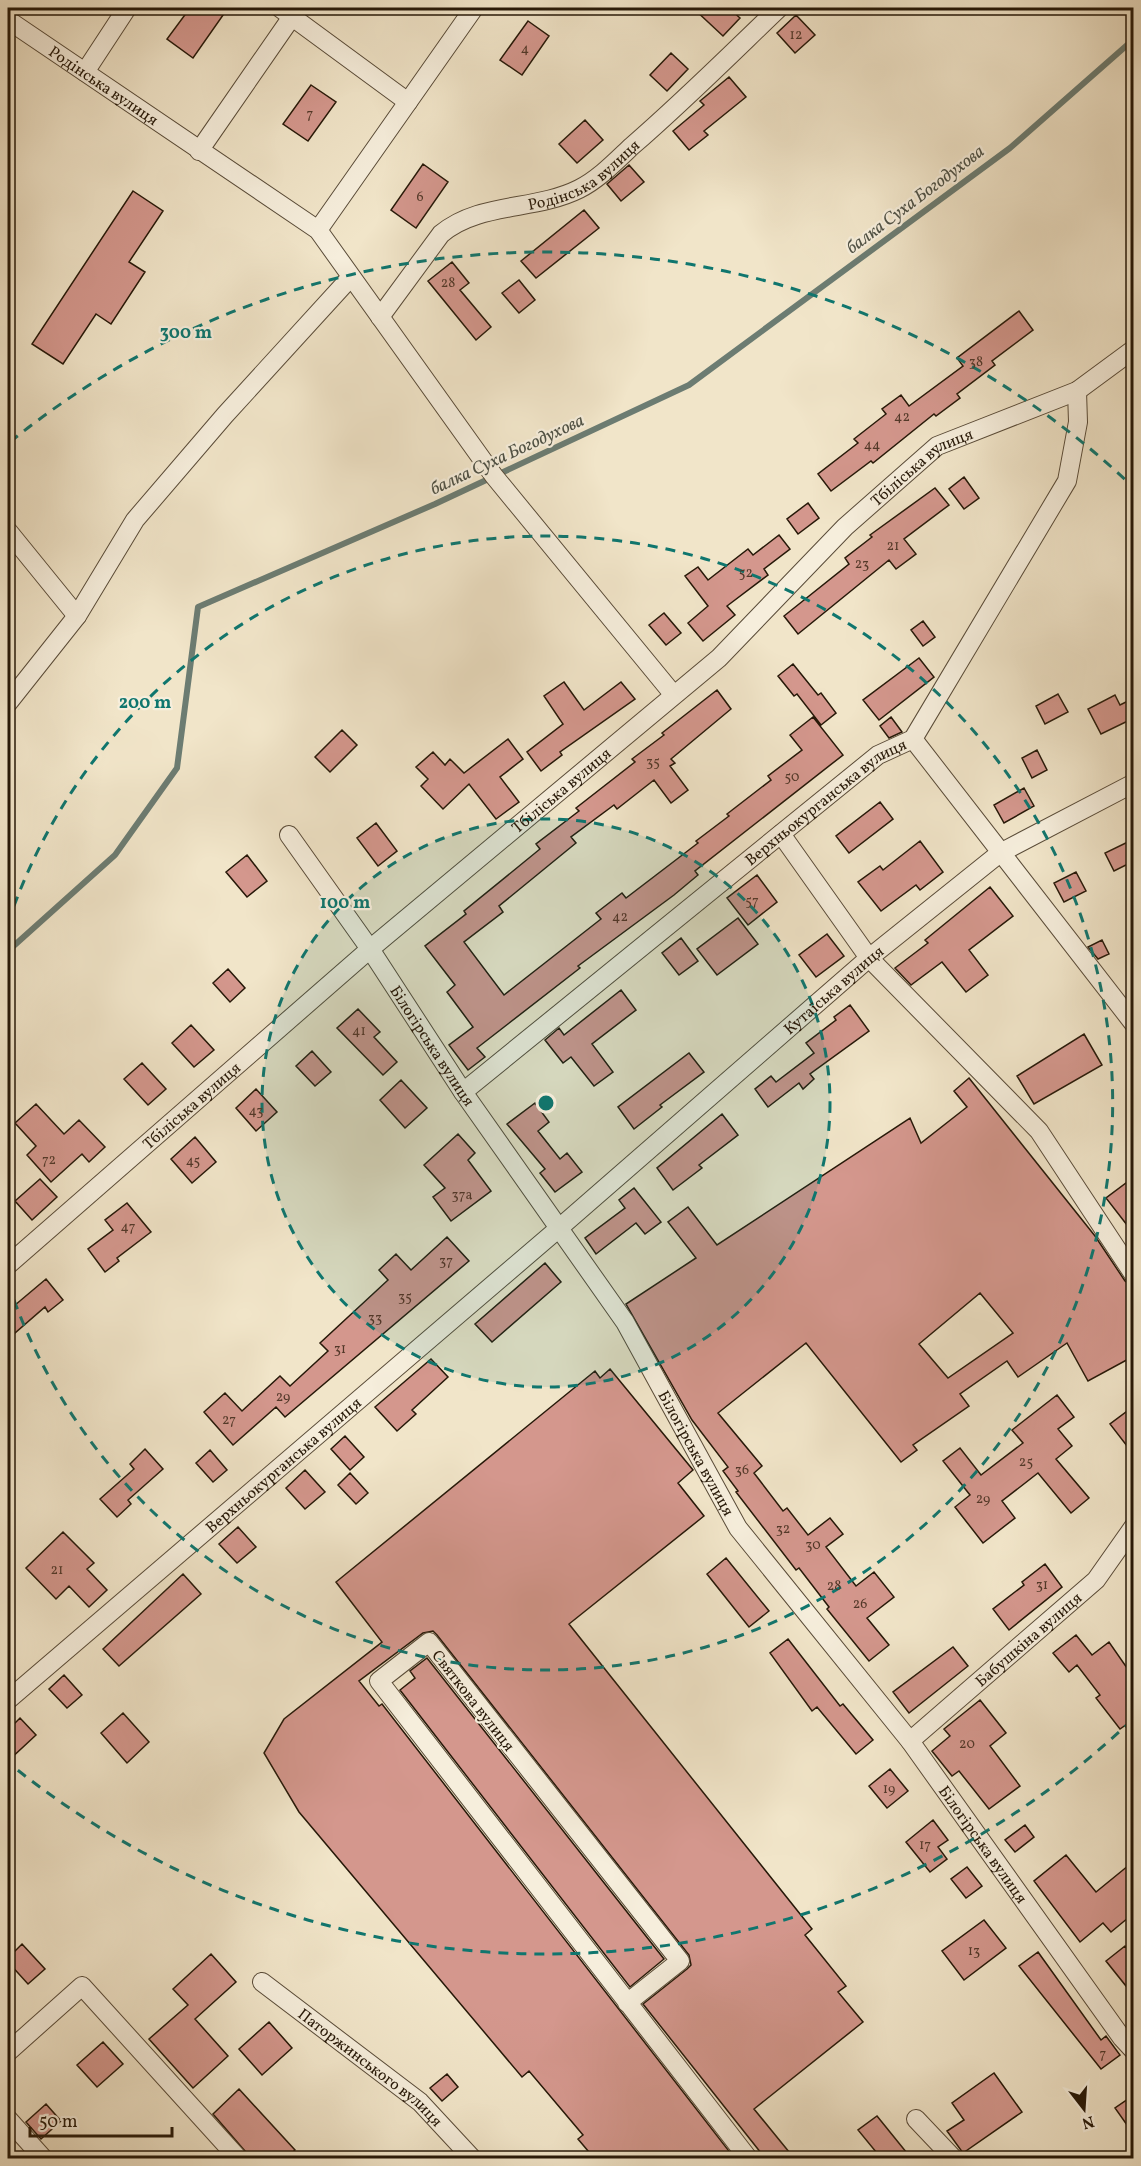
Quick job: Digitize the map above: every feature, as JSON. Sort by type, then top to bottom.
[{"type":"street","points":[[85,72],[127,8]]},
{"type":"street","points":[[318,230],[474,8]]},
{"type":"street","name":"Родінська вулиця","points":[[380,317],[441,234],[454,223],[483,213],[547,201],[580,188],[648,133],[779,8]]},
{"type":"street","points":[[199,151],[290,10],[408,102]]},
{"type":"street","name":"Родінська вулиця","points":[[8,20],[318,230],[350,278],[494,476],[673,694]]},
{"type":"street","points":[[8,703],[77,616],[135,520],[225,415],[350,278]]},
{"type":"street","name":"Тбіліська вулиця","points":[[8,1265],[370,949],[673,694],[720,658],[845,527],[937,446],[1077,391],[1134,350]]},
{"type":"street","name":"Верхньокурганська вулиця","points":[[463,1092],[878,755],[913,739],[1067,481],[1078,422],[1077,391]]},
{"type":"street","points":[[8,531],[77,616]]},
{"type":"street","points":[[913,739],[1134,1024]]},
{"type":"street","name":"Кутаїська вулиця","points":[[558,1229],[869,958],[1000,853],[1134,783]]},
{"type":"street","points":[[782,834],[869,958],[1039,1131],[1134,1275]]},
{"type":"street","name":"Білогірська вулиця","points":[[289,835],[370,949],[463,1092],[625,1322],[738,1528],[910,1741],[1122,2038],[1134,2051]]},
{"type":"street","name":"Верхньокурганська вулиця","points":[[8,1701],[558,1229]]},
{"type":"street","name":"Бабушкіна вулиця","points":[[910,1741],[1096,1580],[1134,1526]]},
{"type":"street","name":"Святкова вулиця","points":[[627,2003],[680,1961],[429,1642],[379,1681],[627,2003],[748,2158]]},
{"type":"street","name":"Паторжинського вулиця","points":[[262,1982],[420,2102],[472,2158]]},
{"type":"street","points":[[8,2052],[82,1986],[238,2158]]},
{"type":"street","points":[[8,2119],[43,2158]]},
{"type":"street","points":[[916,2119],[953,2158]]},
{"type":"building","points":[[190,8],[228,8],[193,58],[167,39]]},
{"type":"building","points":[[693,8],[729,8],[740,18],[723,36]]},
{"type":"building","points":[[796,15],[815,35],[795,53],[777,33]]},
{"type":"building","points":[[528,21],[549,36],[522,75],[500,60]]},
{"type":"building","points":[[671,53],[688,69],[667,91],[650,75]]},
{"type":"building","points":[[729,77],[746,97],[704,131],[708,135],[689,150],[673,131],[704,105],[700,101]]},
{"type":"building","points":[[311,85],[336,102],[308,141],[283,124]]},
{"type":"building","points":[[585,120],[603,140],[577,163],[559,144]]},
{"type":"building","points":[[423,164],[448,182],[416,228],[391,210]]},
{"type":"building","points":[[629,165],[644,182],[621,201],[607,184]]},
{"type":"building","points":[[133,191],[163,211],[129,262],[145,272],[111,324],[96,314],[63,364],[32,344]]},
{"type":"building","points":[[584,210],[599,228],[536,278],[521,261]]},
{"type":"building","points":[[452,262],[469,283],[460,290],[491,327],[476,340],[428,281]]},
{"type":"building","points":[[519,280],[535,300],[519,313],[502,293]]},
{"type":"building","points":[[1019,311],[1033,330],[992,361],[995,365],[957,394],[960,398],[936,416],[934,414],[873,463],[871,461],[831,491],[818,474],[858,443],[854,439],[886,414],[882,409],[901,395],[909,406],[963,366],[957,358]]},
{"type":"building","points":[[964,477],[979,498],[964,509],[949,489]]},
{"type":"building","points":[[935,488],[949,505],[904,539],[916,554],[896,569],[889,560],[798,634],[784,616],[849,564],[845,558],[872,537],[870,535]]},
{"type":"building","points":[[808,503],[819,518],[798,534],[787,519]]},
{"type":"building","points":[[779,535],[790,549],[764,569],[768,575],[727,606],[735,615],[703,641],[688,623],[708,606],[685,576],[698,567],[708,580],[748,549],[753,555]]},
{"type":"building","points":[[664,613],[681,633],[666,645],[649,625]]},
{"type":"building","points":[[923,621],[935,637],[923,646],[911,630]]},
{"type":"building","points":[[919,658],[934,677],[879,720],[863,700]]},
{"type":"building","points":[[793,664],[818,695],[821,693],[836,713],[821,725],[797,694],[794,696],[778,676]]},
{"type":"building","points":[[564,682],[584,710],[621,682],[635,699],[560,752],[562,755],[541,771],[527,752],[563,724],[544,696]]},
{"type":"building","points":[[717,690],[731,709],[671,759],[675,763],[670,766],[688,790],[671,803],[654,780],[617,809],[614,805],[571,837],[576,843],[499,906],[503,912],[464,942],[504,995],[601,919],[596,913],[622,893],[626,898],[698,843],[696,841],[729,816],[727,814],[771,780],[768,776],[802,750],[790,735],[813,717],[843,755],[695,871],[698,875],[674,895],[578,966],[580,968],[477,1048],[485,1057],[468,1070],[449,1045],[473,1027],[447,992],[455,985],[425,946],[466,914],[464,911],[540,849],[536,844],[579,811],[576,808],[635,762],[632,759]]},
{"type":"building","points":[[1058,694],[1068,712],[1045,724],[1036,706]]},
{"type":"building","points":[[1115,695],[1120,705],[1134,698],[1134,718],[1101,734],[1088,709]]},
{"type":"building","points":[[891,717],[902,732],[889,738],[880,726]]},
{"type":"building","points":[[342,730],[357,745],[330,772],[315,757]]},
{"type":"building","points":[[508,739],[523,759],[500,777],[519,802],[496,819],[469,784],[443,809],[421,786],[428,779],[416,767],[433,752],[445,765],[450,759],[464,773]]},
{"type":"building","points":[[1037,750],[1047,770],[1032,778],[1022,758]]},
{"type":"building","points":[[1024,788],[1034,806],[1004,823],[994,805]]},
{"type":"building","points":[[880,802],[893,819],[849,853],[836,836]]},
{"type":"building","points":[[376,823],[397,851],[378,866],[357,838]]},
{"type":"building","points":[[1134,839],[1134,861],[1114,871],[1105,853]]},
{"type":"building","points":[[920,841],[943,872],[920,890],[916,885],[881,911],[858,882],[880,866],[883,870]]},
{"type":"building","points":[[247,855],[267,881],[247,897],[226,872]]},
{"type":"building","points":[[1076,872],[1086,891],[1064,902],[1054,883]]},
{"type":"building","points":[[757,875],[777,902],[748,925],[727,898]]},
{"type":"building","points":[[990,887],[1013,916],[969,950],[988,975],[966,992],[942,962],[911,985],[895,968],[928,943],[925,940]]},
{"type":"building","points":[[738,918],[758,944],[717,975],[697,949]]},
{"type":"building","points":[[827,934],[844,956],[816,977],[799,955]]},
{"type":"building","points":[[681,938],[698,961],[679,975],[662,953]]},
{"type":"building","points":[[1102,940],[1109,954],[1098,959],[1088,947]]},
{"type":"building","points":[[228,969],[245,988],[230,1002],[213,983]]},
{"type":"building","points":[[621,990],[636,1010],[592,1044],[613,1072],[594,1086],[571,1057],[563,1063],[545,1040],[559,1028],[564,1035]]},
{"type":"building","points":[[850,1005],[869,1031],[810,1074],[814,1079],[803,1089],[799,1083],[768,1107],[755,1089],[771,1076],[776,1082],[814,1053],[806,1043],[836,1020],[834,1017]]},
{"type":"building","points":[[358,1009],[380,1032],[374,1037],[397,1062],[383,1075],[337,1028]]},
{"type":"building","points":[[191,1025],[214,1050],[194,1067],[172,1043]]},
{"type":"building","points":[[1084,1034],[1102,1065],[1034,1104],[1017,1076]]},
{"type":"building","points":[[312,1051],[331,1072],[315,1086],[296,1066]]},
{"type":"building","points":[[689,1053],[704,1072],[660,1105],[662,1107],[634,1129],[618,1107]]},
{"type":"building","points":[[142,1063],[166,1089],[148,1105],[124,1079]]},
{"type":"building","points":[[969,1078],[1095,1236],[1125,1281],[1134,1288],[1134,1356],[1088,1381],[1067,1343],[1018,1377],[1007,1361],[960,1394],[969,1406],[913,1445],[917,1450],[901,1462],[806,1343],[718,1413],[762,1466],[754,1473],[783,1511],[787,1508],[808,1535],[830,1518],[843,1534],[826,1547],[856,1586],[874,1572],[894,1597],[867,1618],[889,1645],[869,1661],[827,1609],[829,1607],[799,1568],[796,1570],[736,1492],[738,1491],[723,1471],[728,1467],[692,1420],[626,1304],[696,1258],[668,1222],[688,1207],[717,1245],[910,1118],[921,1143],[967,1107],[954,1091]],"holes":[[[980,1293],[1013,1333],[948,1378],[919,1344]]]},
{"type":"building","points":[[401,1080],[427,1108],[405,1128],[380,1100]]},
{"type":"building","points":[[256,1089],[277,1112],[256,1131],[236,1108]]},
{"type":"building","points":[[535,1103],[549,1122],[538,1131],[560,1159],[567,1153],[582,1172],[555,1192],[540,1173],[545,1169],[507,1124]]},
{"type":"building","points":[[36,1104],[64,1134],[79,1120],[105,1147],[89,1162],[82,1154],[51,1182],[27,1155],[36,1146],[15,1123]]},
{"type":"building","points":[[722,1114],[738,1135],[699,1165],[702,1168],[673,1190],[657,1168]]},
{"type":"building","points":[[458,1134],[475,1153],[468,1160],[491,1191],[451,1221],[433,1197],[445,1188],[424,1165]]},
{"type":"building","points":[[195,1137],[216,1162],[192,1183],[171,1159]]},
{"type":"building","points":[[1134,1177],[1134,1234],[1106,1198]]},
{"type":"building","points":[[40,1179],[57,1197],[32,1220],[15,1201]]},
{"type":"building","points":[[634,1188],[661,1222],[645,1234],[636,1223],[596,1254],[585,1238],[625,1208],[619,1200]]},
{"type":"building","points":[[127,1203],[151,1232],[117,1258],[119,1261],[105,1272],[88,1249],[113,1230],[105,1220]]},
{"type":"building","points":[[447,1237],[469,1261],[285,1417],[276,1407],[233,1445],[204,1412],[225,1393],[242,1411],[280,1376],[290,1386],[328,1351],[320,1343],[388,1280],[379,1270],[396,1254],[411,1270]]},
{"type":"building","points":[[545,1263],[561,1282],[492,1342],[475,1324]]},
{"type":"building","points":[[46,1279],[63,1300],[48,1312],[45,1307],[8,1339],[8,1311]]},
{"type":"building","points":[[431,1359],[448,1377],[412,1410],[416,1414],[397,1431],[375,1407]]},
{"type":"building","points":[[610,1369],[693,1470],[678,1483],[704,1516],[569,1624],[812,1929],[805,1935],[846,1986],[838,1992],[863,2022],[754,2109],[794,2158],[765,2158],[643,2004],[691,1965],[689,1955],[433,1631],[423,1633],[359,1681],[379,1706],[382,1704],[732,2155],[728,2158],[594,2158],[578,2139],[583,2135],[529,2071],[522,2077],[299,1812],[264,1753],[284,1719],[382,1642],[336,1582],[595,1371],[600,1378]]},
{"type":"building","points":[[1057,1395],[1074,1417],[1058,1429],[1072,1446],[1056,1459],[1089,1498],[1071,1513],[1038,1473],[1002,1501],[1015,1518],[983,1543],[955,1507],[970,1495],[943,1461],[960,1448],[981,1475],[1023,1443],[1012,1430]]},
{"type":"building","points":[[1134,1406],[1134,1455],[1110,1424]]},
{"type":"building","points":[[345,1436],[364,1457],[350,1470],[331,1449]]},
{"type":"building","points":[[145,1449],[163,1469],[128,1500],[131,1504],[117,1517],[100,1499],[134,1469],[130,1464]]},
{"type":"building","points":[[210,1450],[227,1470],[213,1482],[196,1463]]},
{"type":"building","points":[[305,1470],[325,1492],[305,1509],[286,1488]]},
{"type":"building","points":[[350,1473],[368,1493],[356,1504],[338,1485]]},
{"type":"building","points":[[238,1527],[256,1547],[237,1563],[219,1544]]},
{"type":"building","points":[[63,1532],[94,1563],[87,1569],[107,1590],[89,1607],[69,1586],[56,1599],[26,1568]]},
{"type":"building","points":[[726,1558],[769,1611],[749,1627],[707,1574]]},
{"type":"building","points":[[1045,1564],[1062,1587],[1009,1630],[993,1609],[1024,1585],[1022,1582]]},
{"type":"building","points":[[183,1574],[201,1594],[119,1666],[103,1649]]},
{"type":"building","points":[[1076,1635],[1092,1655],[1109,1642],[1134,1678],[1134,1719],[1120,1729],[1096,1698],[1100,1695],[1077,1665],[1069,1672],[1053,1653]]},
{"type":"building","points":[[788,1639],[840,1706],[843,1704],[873,1740],[856,1754],[817,1707],[812,1711],[770,1653]]},
{"type":"building","points":[[953,1647],[968,1666],[909,1713],[893,1692]]},
{"type":"building","points":[[427,1658],[664,1959],[630,1987],[400,1690],[415,1678],[410,1671]]},
{"type":"building","points":[[64,1675],[82,1695],[67,1708],[49,1689]]},
{"type":"building","points":[[980,1700],[1006,1733],[990,1746],[1020,1786],[989,1809],[959,1771],[952,1776],[932,1751],[950,1736],[944,1729]]},
{"type":"building","points":[[123,1713],[149,1742],[127,1763],[101,1733]]},
{"type":"building","points":[[20,1718],[36,1735],[8,1761],[8,1730]]},
{"type":"building","points":[[890,1769],[908,1791],[887,1808],[869,1786]]},
{"type":"building","points":[[933,1820],[948,1840],[938,1847],[947,1859],[930,1872],[906,1842]]},
{"type":"building","points":[[1025,1825],[1034,1837],[1015,1852],[1005,1840]]},
{"type":"building","points":[[1066,1855],[1096,1892],[1134,1861],[1134,1913],[1111,1932],[1103,1923],[1080,1942],[1034,1881]]},
{"type":"building","points":[[967,1867],[982,1886],[966,1898],[951,1879]]},
{"type":"building","points":[[984,1920],[1006,1948],[964,1980],[942,1951]]},
{"type":"building","points":[[22,1944],[45,1969],[28,1984],[8,1962],[8,1958]]},
{"type":"building","points":[[1125,1946],[1134,1958],[1134,1996],[1106,1961]]},
{"type":"building","points":[[1038,1952],[1101,2040],[1106,2036],[1120,2055],[1101,2069],[1019,1966]]},
{"type":"building","points":[[211,1954],[236,1982],[195,2019],[228,2056],[193,2088],[149,2039],[188,2005],[173,1989]]},
{"type":"building","points":[[269,2022],[292,2048],[262,2075],[239,2049]]},
{"type":"building","points":[[103,2042],[123,2064],[97,2087],[77,2065]]},
{"type":"building","points":[[994,2073],[1022,2112],[963,2153],[947,2131],[964,2120],[952,2103]]},
{"type":"building","points":[[447,2074],[458,2087],[442,2101],[430,2088]]},
{"type":"building","points":[[239,2089],[295,2150],[286,2158],[251,2158],[213,2114]]},
{"type":"building","points":[[1134,2095],[1134,2135],[1115,2108]]},
{"type":"building","points":[[46,2104],[61,2121],[41,2139],[26,2122]]},
{"type":"building","points":[[877,2116],[911,2158],[881,2158],[858,2130]]},
{"type":"waterway","name":"балка Суха Богодухова","points":[[8,951],[115,855],[177,768],[198,607],[435,504],[689,385],[1010,148],[1134,39]]}]
